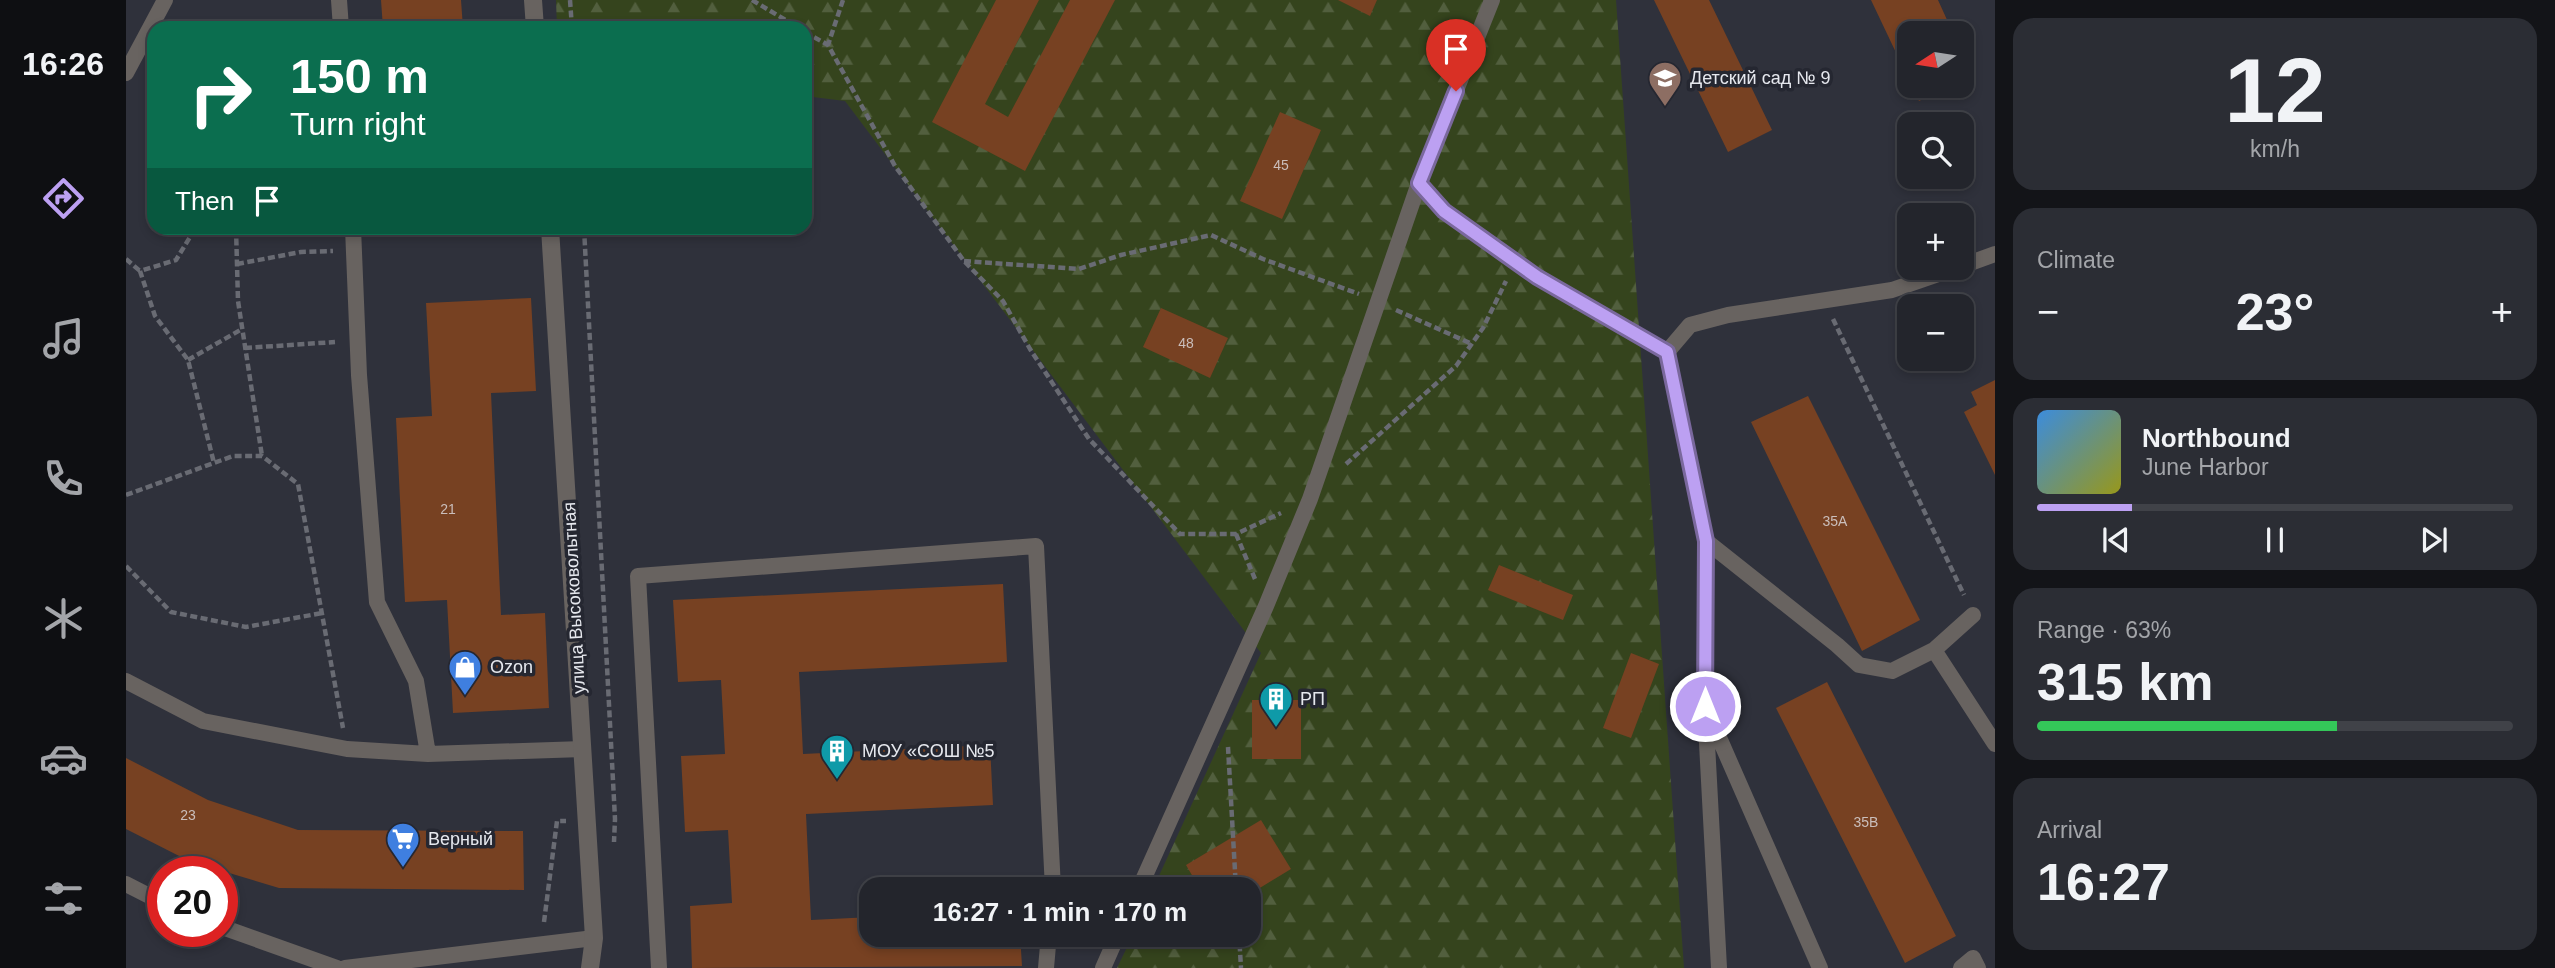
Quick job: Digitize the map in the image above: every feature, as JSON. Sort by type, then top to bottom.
[{"type":"street","points":[[533,0],[534,21]]},
{"type":"street","name":"улица Высоковольтная","points":[[550,235],[594,938],[590,968]]},
{"type":"lane","points":[[154,21],[165,0]]},
{"type":"lane","points":[[339,0],[340,21]]},
{"type":"lane","points":[[1144,877],[1266,606],[1310,499],[1419,183],[1492,0]]},
{"type":"lane","points":[[126,73],[147,34]]},
{"type":"lane","points":[[1419,183],[1444,211],[1537,277],[1667,352],[1706,541],[1705,706],[1719,968]]},
{"type":"lane","points":[[353,235],[377,602],[416,681],[428,754]]},
{"type":"lane","points":[[1974,262],[1995,254]]},
{"type":"lane","points":[[1667,352],[1690,325],[1728,315],[1892,290],[1921,280]]},
{"type":"lane","points":[[1706,541],[1859,665],[1892,671],[1934,650],[1973,615]]},
{"type":"lane","points":[[659,968],[638,576],[1036,546],[1052,877]]},
{"type":"lane","points":[[1934,650],[1995,744]]},
{"type":"lane","points":[[126,681],[203,721],[347,749],[428,754],[583,749]]},
{"type":"lane","points":[[1705,706],[1820,968]]},
{"type":"lane","points":[[126,884],[147,895]]},
{"type":"lane","points":[[238,933],[337,968]]},
{"type":"lane","points":[[345,968],[594,938]]},
{"type":"lane","points":[[1046,968],[1048,947]]},
{"type":"lane","points":[[1103,968],[1112,947]]},
{"type":"lane","points":[[1961,968],[1973,957],[1978,968]]},
{"type":"path","points":[[570,0],[572,21]]},
{"type":"path","points":[[752,0],[787,21]]},
{"type":"path","points":[[828,45],[843,0]]},
{"type":"path","points":[[812,36],[828,45],[895,166],[964,261],[1003,301],[1030,349],[1089,439],[1180,534],[1236,534],[1310,499]]},
{"type":"path","points":[[140,271],[176,260],[190,235]]},
{"type":"path","points":[[236,235],[238,301],[262,456]]},
{"type":"path","points":[[584,235],[615,819],[614,845]]},
{"type":"path","points":[[964,261],[1079,269],[1121,255],[1211,235],[1263,259],[1333,283],[1472,344]]},
{"type":"path","points":[[237,264],[301,252],[354,250]]},
{"type":"path","points":[[126,260],[140,271],[155,316],[188,360],[214,463]]},
{"type":"path","points":[[1338,472],[1456,366],[1483,328],[1517,261]]},
{"type":"path","points":[[1844,313],[1832,319],[1973,615]]},
{"type":"path","points":[[188,360],[243,329]]},
{"type":"path","points":[[246,348],[358,340]]},
{"type":"path","points":[[126,495],[233,456],[262,456],[298,484],[347,749]]},
{"type":"path","points":[[1236,534],[1266,606]]},
{"type":"path","points":[[126,566],[171,612],[246,627],[322,613]]},
{"type":"path","points":[[1228,738],[1235,877]]},
{"type":"path","points":[[541,944],[557,821]]},
{"type":"path","points":[[1240,947],[1241,968]]},
{"type":"green space","points":[[556,0],[1616,0],[1684,968],[1117,968],[1127,947],[1261,947],[1261,877],[1158,877],[1261,653],[845,101],[812,97],[812,21],[557,21]]},
{"type":"building","points":[[381,0],[461,0],[462,21],[382,21]]},
{"type":"building","points":[[996,0],[1039,0],[985,104],[1008,117],[1070,0],[1115,0],[1025,171],[932,122]]},
{"type":"building","points":[[1338,0],[1377,0],[1370,16]]},
{"type":"building","points":[[1654,0],[1709,0],[1772,130],[1728,152]]},
{"type":"building","points":[[1871,0],[1938,0],[1948,21],[1897,21],[1897,55]]},
{"type":"building","points":[[1280,112],[1321,130],[1282,219],[1240,201]]},
{"type":"building","points":[[531,298],[536,391],[491,393],[501,615],[545,613],[549,708],[453,713],[447,600],[405,602],[396,418],[432,416],[426,303]]},
{"type":"building","points":[[1161,308],[1228,338],[1210,378],[1143,347]]},
{"type":"building","points":[[1995,380],[1995,475],[1964,412],[1977,405],[1971,392]]},
{"type":"building","points":[[1808,396],[1920,620],[1862,651],[1751,422]]},
{"type":"building","points":[[1499,565],[1573,595],[1563,620],[1488,590]]},
{"type":"building","name":"МОУ «СОШ №5","points":[[1003,584],[1007,662],[799,672],[803,754],[990,745],[993,805],[806,814],[811,920],[859,918],[859,947],[1021,947],[1022,966],[692,968],[690,906],[732,903],[728,830],[685,832],[681,756],[725,754],[721,680],[678,682],[673,600]]},
{"type":"building","points":[[1631,653],[1659,664],[1631,738],[1603,728]]},
{"type":"building","points":[[1827,682],[1956,936],[1905,963],[1776,708]]},
{"type":"building","name":"РП","points":[[1252,700],[1301,700],[1301,759],[1252,759]]},
{"type":"building","points":[[126,758],[208,800],[298,830],[523,831],[524,890],[279,888],[238,876],[238,856],[179,856],[126,829]]},
{"type":"building","points":[[1261,820],[1291,869],[1261,887],[1261,877],[1193,877],[1186,865]]},
{"type":"place","name":"Детский сад № 9","points":[[1665,108]]},
{"type":"place","name":"Ozon","points":[[465,697]]},
{"type":"place","name":"РП","points":[[1276,729]]},
{"type":"place","name":"МОУ «СОШ №5","points":[[837,781]]},
{"type":"place","name":"Верный","points":[[403,869]]},
{"type":"route","points":[[1456,91],[1419,183],[1444,211],[1537,277],[1667,352],[1706,541],[1705,706]]}]
